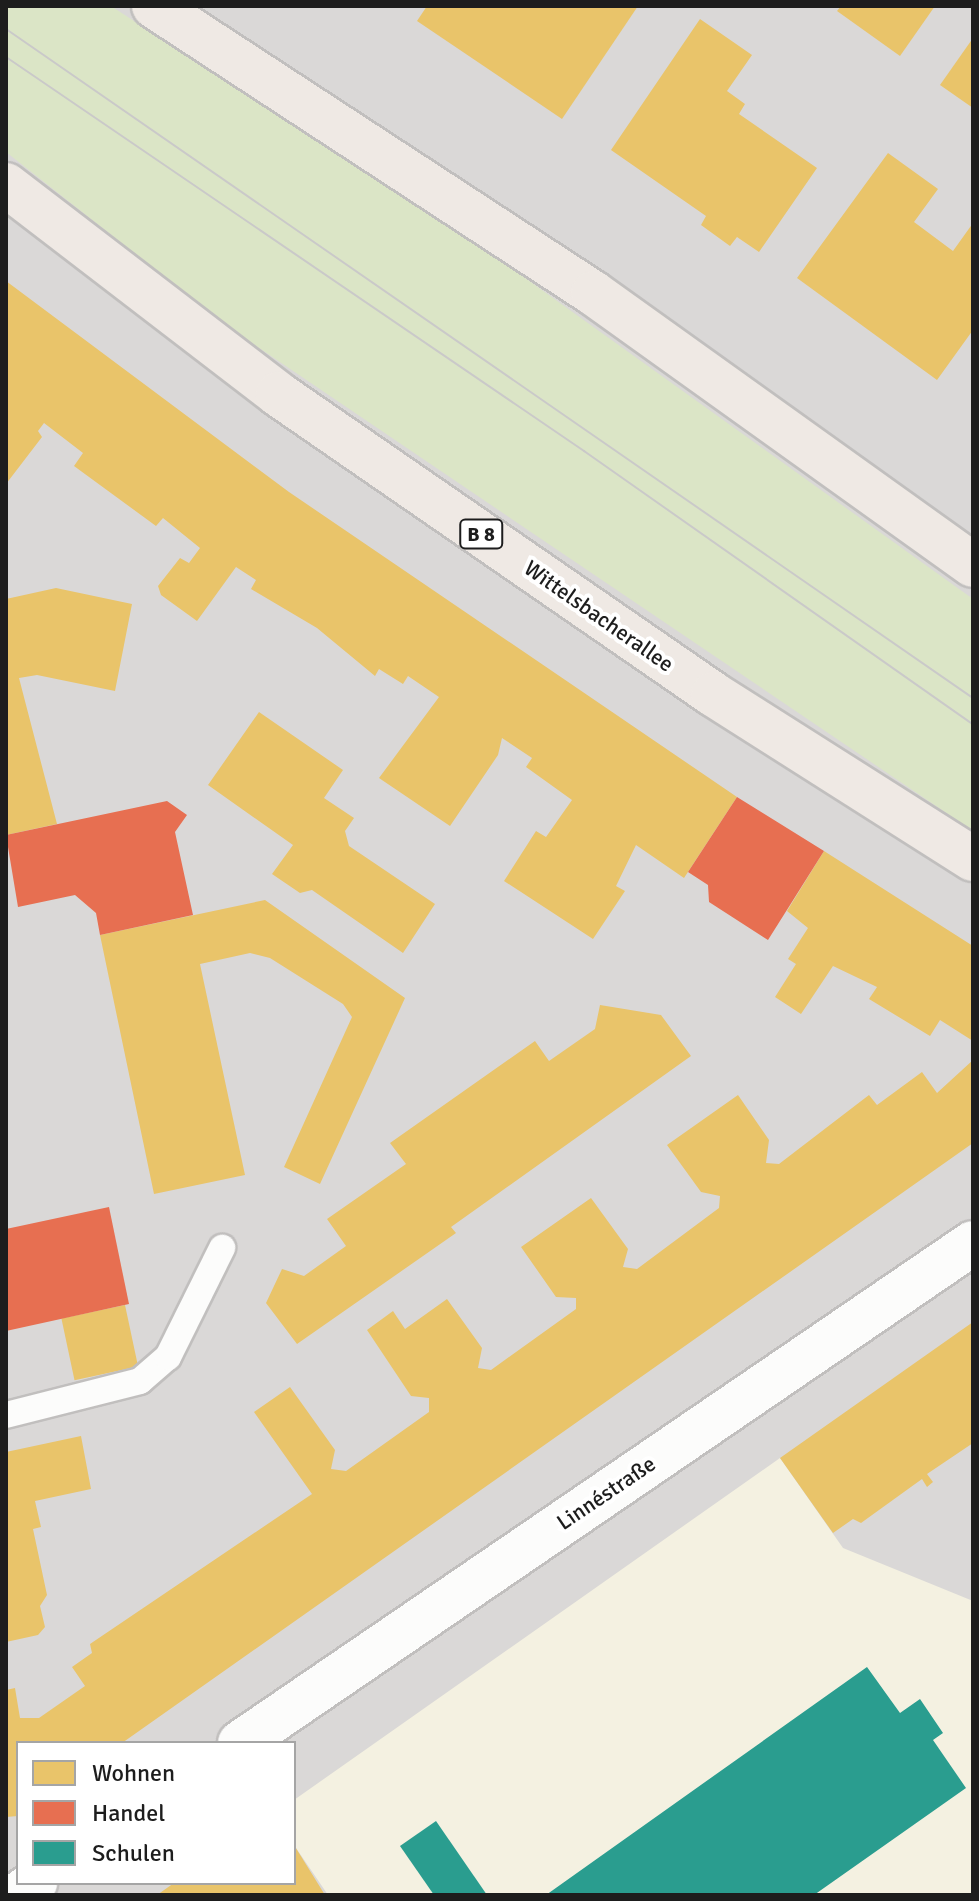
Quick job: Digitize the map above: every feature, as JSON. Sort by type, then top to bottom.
[{"type":"main road","points":[[154,6],[593,293],[973,565]]},
{"type":"main road","name":"Wittelsbacherallee","points":[[6,185],[278,394],[713,694],[973,859]]},
{"type":"street","name":"Linnéstraße","points":[[243,1741],[973,1243]]},
{"type":"lane","points":[[6,1415],[140,1381],[168,1357],[222,1248]]},
{"type":"shaded area","points":[[6,6],[973,6],[973,1895],[6,1895]]},
{"type":"shaded area","points":[[780,1458],[843,1548],[973,1601],[973,1895],[328,1895],[296,1848],[296,1799]]},
{"type":"green space","points":[[6,6],[111,6],[507,265],[973,599],[973,831],[228,327],[6,152]]},
{"type":"building: Wohnen","points":[[427,6],[638,6],[562,119],[417,21]]},
{"type":"building: Wohnen","points":[[841,6],[935,6],[900,56],[837,11]]},
{"type":"building: Wohnen","points":[[700,19],[752,55],[727,91],[745,104],[739,114],[817,168],[759,252],[737,237],[730,246],[701,225],[706,216],[611,150]]},
{"type":"building: Wohnen","points":[[973,38],[973,108],[940,85]]},
{"type":"building: Wohnen","points":[[888,153],[938,189],[914,222],[953,251],[973,223],[973,330],[937,380],[797,278]]},
{"type":"building: Wohnen","points":[[6,281],[289,492],[737,797],[684,878],[636,845],[616,886],[625,891],[593,939],[504,881],[536,831],[546,837],[572,800],[526,767],[532,758],[502,738],[498,755],[450,826],[379,778],[439,697],[408,676],[403,684],[379,669],[375,676],[317,628],[251,589],[256,580],[236,567],[197,621],[161,595],[158,586],[180,558],[189,563],[200,548],[163,518],[156,526],[74,466],[83,453],[44,423],[38,431],[42,437],[6,484]]},
{"type":"building: Wohnen","points":[[56,588],[132,604],[115,691],[37,675],[19,678],[57,824],[6,835],[6,599]]},
{"type":"building: Wohnen","points":[[259,712],[343,770],[324,798],[354,818],[345,831],[349,846],[435,904],[403,953],[312,890],[300,893],[272,874],[293,845],[208,785]]},
{"type":"building: Wohnen","points":[[824,851],[973,946],[973,1041],[940,1020],[930,1036],[869,999],[877,987],[833,966],[801,1014],[775,997],[796,964],[788,959],[808,928],[787,911]]},
{"type":"building: Wohnen","points":[[265,900],[405,998],[320,1184],[284,1167],[352,1017],[343,1004],[270,958],[250,953],[200,964],[245,1175],[154,1194],[100,935]]},
{"type":"building: Wohnen","points":[[600,1005],[661,1015],[691,1056],[451,1227],[456,1233],[297,1344],[266,1303],[282,1269],[304,1276],[346,1246],[327,1219],[406,1164],[390,1143],[535,1041],[549,1061],[595,1029]]},
{"type":"building: Wohnen","points":[[973,1060],[973,1143],[125,1741],[16,1741],[16,1816],[6,1817],[6,1690],[15,1688],[20,1718],[39,1718],[85,1686],[72,1667],[92,1653],[90,1644],[312,1494],[254,1412],[290,1387],[335,1450],[331,1469],[346,1471],[429,1412],[429,1398],[411,1396],[367,1330],[393,1311],[405,1329],[447,1299],[482,1348],[478,1368],[491,1370],[576,1309],[576,1298],[556,1297],[521,1247],[591,1198],[628,1249],[623,1267],[637,1269],[719,1208],[720,1196],[701,1192],[667,1145],[738,1095],[769,1140],[766,1163],[779,1164],[869,1095],[877,1105],[922,1072],[937,1093]]},
{"type":"building: Wohnen","points":[[125,1305],[138,1367],[75,1380],[61,1319]]},
{"type":"building: Wohnen","points":[[973,1322],[973,1443],[927,1474],[933,1482],[927,1487],[922,1479],[861,1523],[853,1519],[833,1533],[780,1458]]},
{"type":"building: Wohnen","points":[[81,1436],[91,1489],[35,1501],[41,1527],[33,1529],[47,1595],[40,1606],[45,1627],[38,1635],[6,1642],[6,1452]]},
{"type":"building: Wohnen","points":[[296,1848],[325,1895],[157,1895],[171,1885],[296,1885]]},
{"type":"building: Handel","points":[[737,797],[824,851],[768,940],[709,902],[708,885],[688,872]]},
{"type":"building: Handel","points":[[167,801],[187,815],[175,832],[193,915],[100,935],[96,913],[75,895],[18,907],[6,835]]},
{"type":"building: Handel","points":[[109,1207],[129,1304],[6,1331],[6,1229]]},
{"type":"building: Schulen","points":[[867,1667],[900,1713],[920,1699],[943,1733],[933,1740],[966,1788],[814,1895],[546,1895]]},
{"type":"building: Schulen","points":[[436,1821],[487,1895],[434,1895],[400,1846]]},
{"type":"tram line","points":[[6,29],[973,698]]},
{"type":"tram line","points":[[6,57],[584,451],[973,724]]}]
